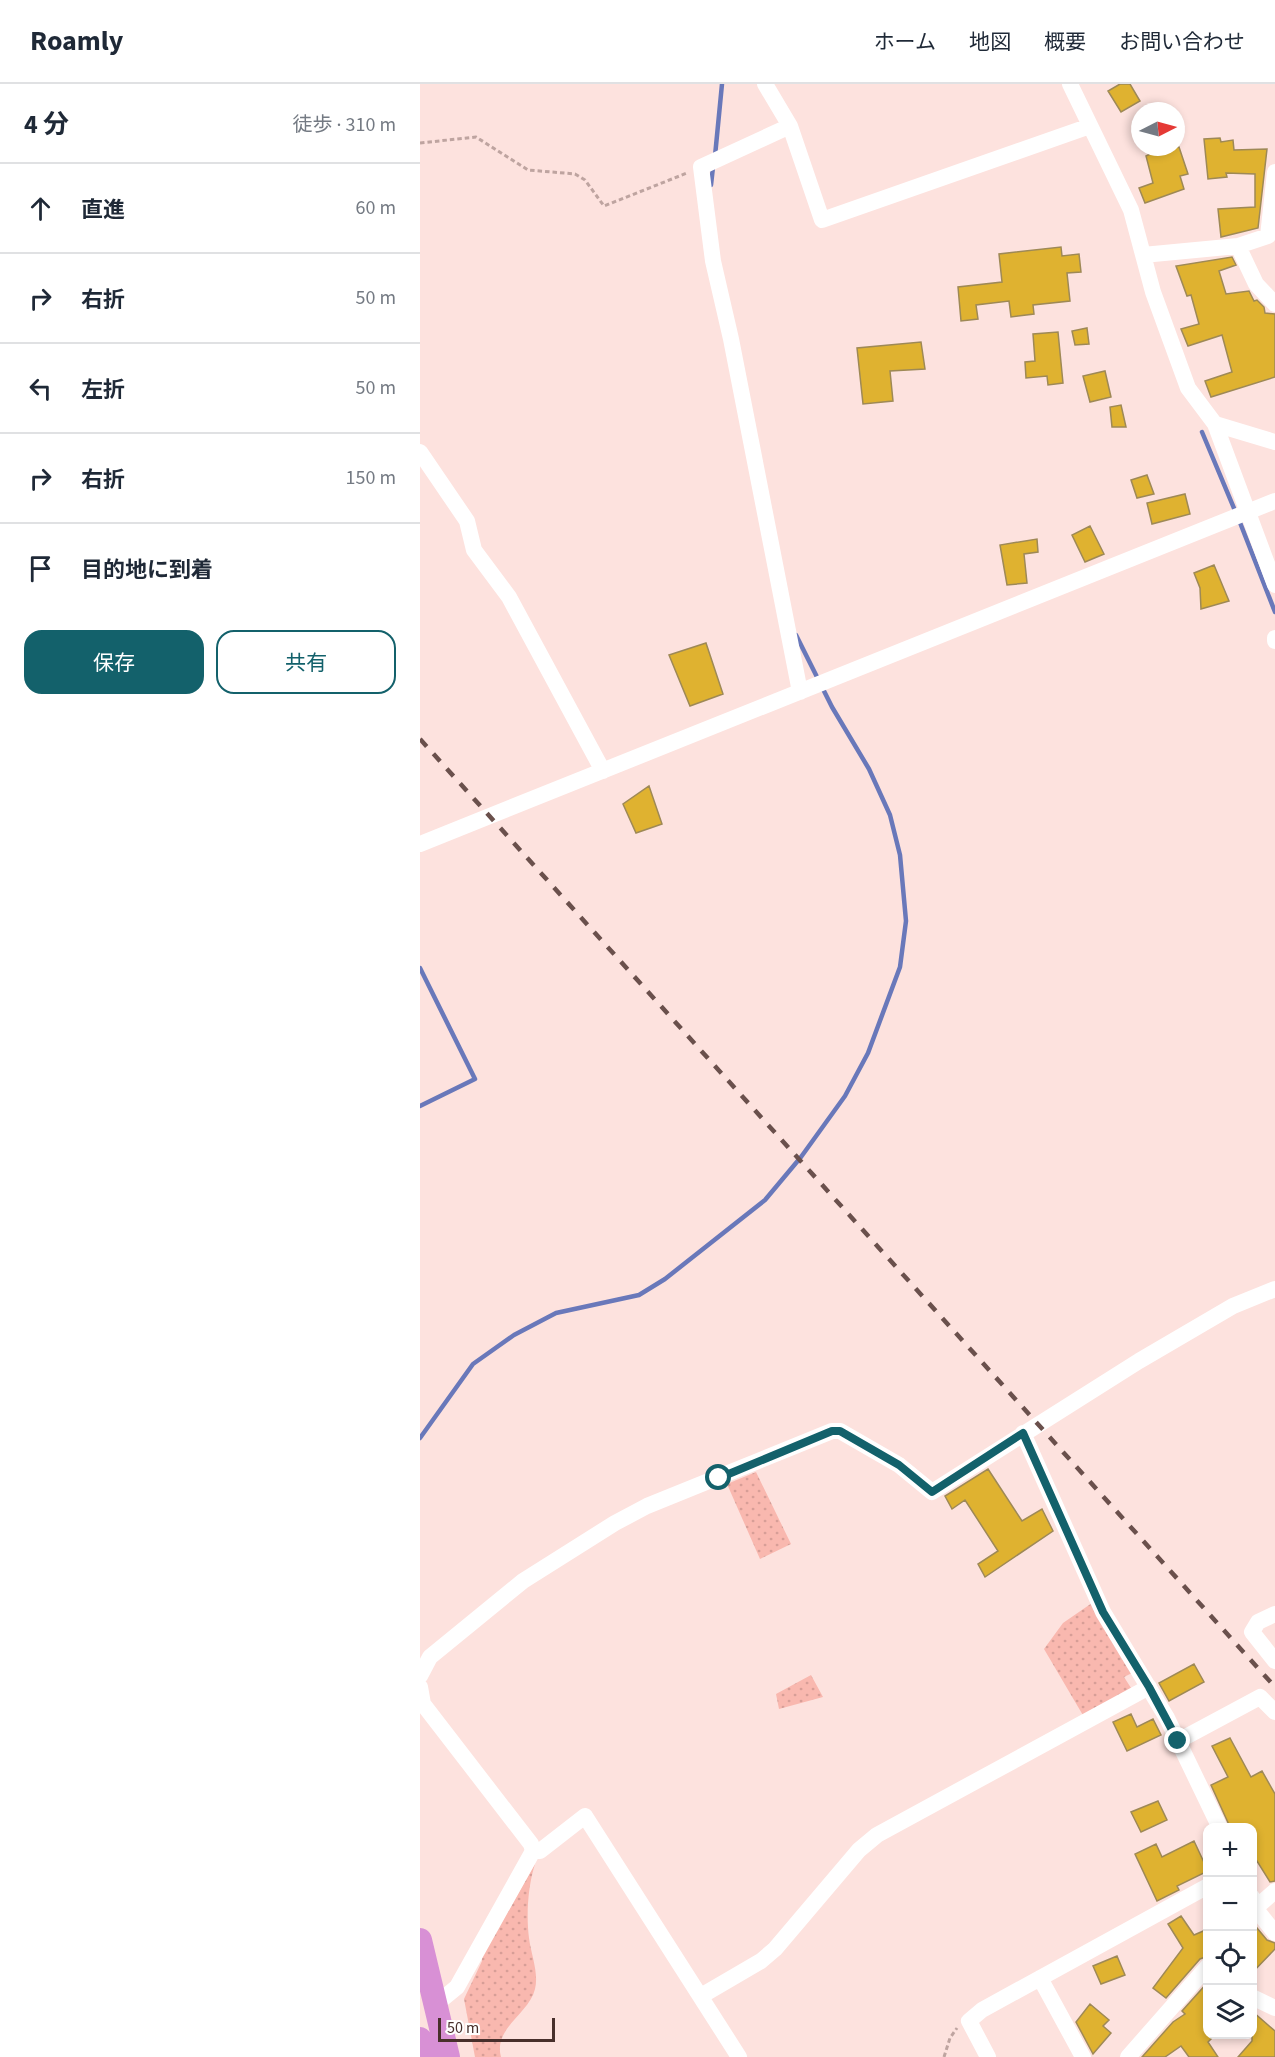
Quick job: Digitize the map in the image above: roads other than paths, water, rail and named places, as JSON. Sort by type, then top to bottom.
[{"type":"highway","points":[[420,1940],[432,2020],[448,2057]]},
{"type":"highway","points":[[420,2039],[424,2057]]},
{"type":"street","points":[[765,84],[790,126],[822,220],[1090,126]]},
{"type":"street","points":[[1070,84],[1131,210],[1153,291],[1188,388],[1215,424],[1241,513],[1275,585]]},
{"type":"street","points":[[790,126],[701,167],[713,261],[803,691]]},
{"type":"street","points":[[1143,255],[1238,246],[1268,236],[1275,172]]},
{"type":"street","points":[[1238,246],[1256,284],[1275,304]]},
{"type":"street","points":[[1215,424],[1275,442]]},
{"type":"street","points":[[420,452],[467,521],[474,550],[509,597],[603,771]]},
{"type":"street","points":[[420,844],[1275,501]]},
{"type":"street","points":[[420,1676],[430,1657],[523,1581],[615,1524],[672,1495],[832,1431],[840,1431],[899,1465],[932,1492],[1023,1433],[1233,1306],[1275,1289]]},
{"type":"street","points":[[1023,1433],[1103,1612],[1149,1687],[1218,1823]]},
{"type":"street","points":[[1275,1614],[1258,1622],[1252,1632],[1275,1661]]},
{"type":"street","points":[[420,1687],[423,1704],[531,1844],[533,1851],[457,1987],[432,2020]]},
{"type":"street","points":[[701,1996],[761,1961],[775,1949],[859,1850],[877,1835],[1149,1687]]},
{"type":"street","points":[[1178,1741],[1260,1697],[1275,1712]]},
{"type":"street","points":[[533,1851],[540,1851],[585,1816],[739,2057]]},
{"type":"street","points":[[988,2057],[969,2021],[982,2010],[1203,1889]]},
{"type":"street","points":[[1257,1903],[1275,1891]]},
{"type":"street","points":[[1257,1909],[1275,1933]]},
{"type":"street","points":[[1128,2057],[1203,1972]]},
{"type":"street","points":[[1040,1978],[1083,2057]]},
{"type":"street","points":[[1257,1999],[1274,2005]]},
{"type":"waterway","points":[[715,156],[722,84]]},
{"type":"waterway","points":[[711,185],[713,167]]},
{"type":"waterway","points":[[1202,432],[1236,513]]},
{"type":"waterway","points":[[1239,520],[1275,612]]},
{"type":"waterway","points":[[420,1438],[473,1364],[514,1335],[556,1313],[639,1295],[665,1279],[765,1200],[801,1157],[845,1096],[868,1053],[900,967],[906,921],[900,855],[890,815],[869,769],[832,707],[796,635]]},
{"type":"waterway","points":[[420,968],[475,1079],[420,1106]]},
{"type":"railway","points":[[420,739],[1275,1687]]}]
